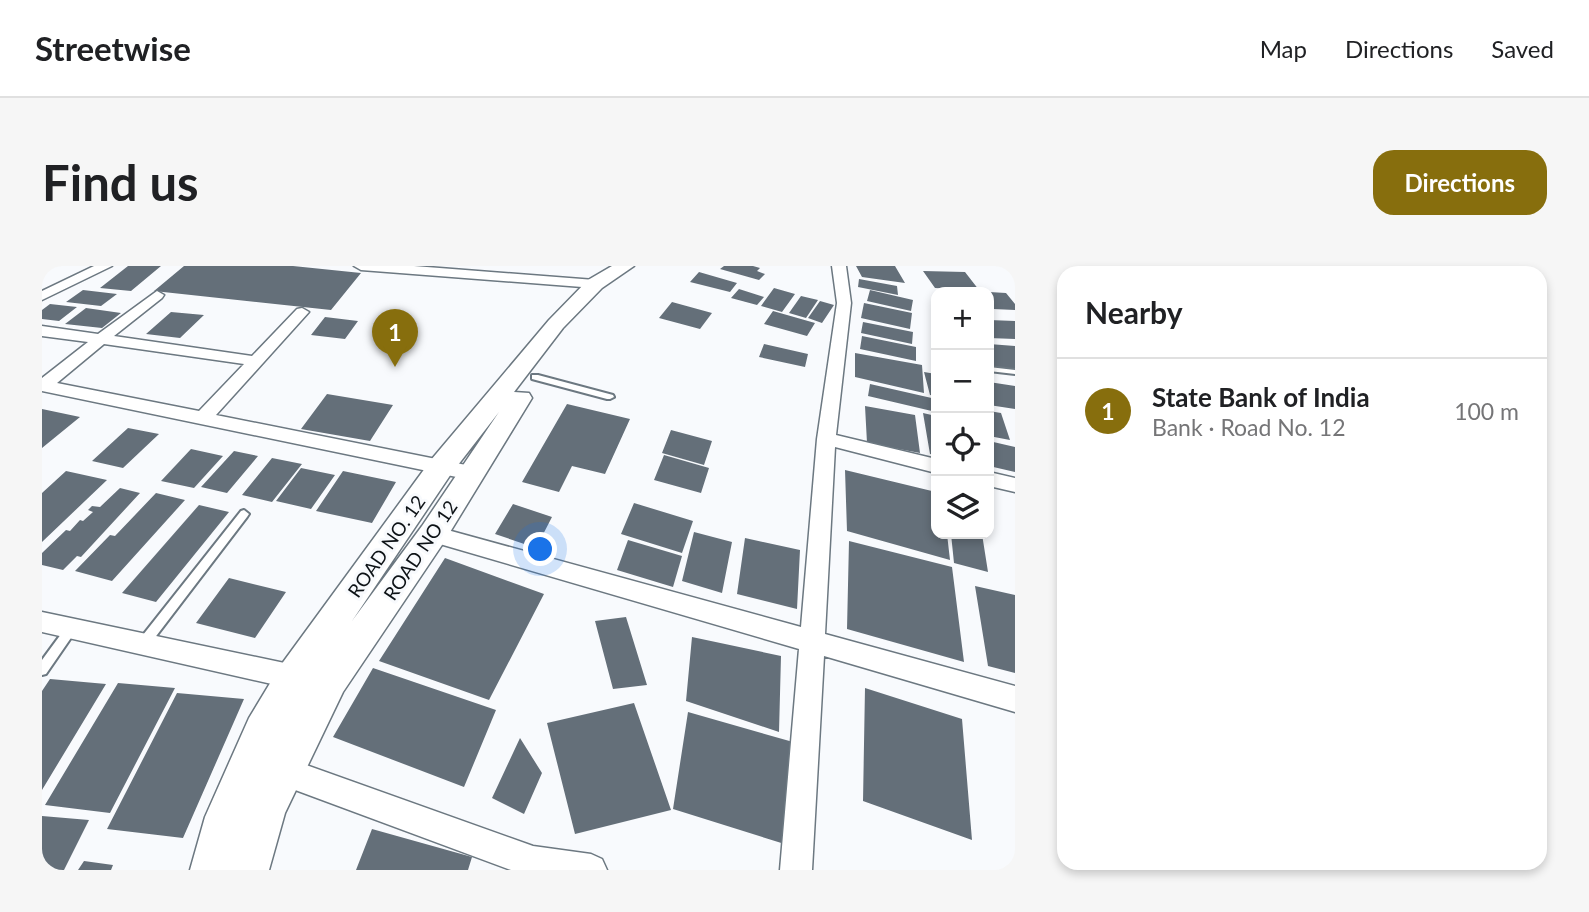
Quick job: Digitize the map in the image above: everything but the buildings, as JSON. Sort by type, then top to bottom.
[{"type":"main road","name":"ROAD NO. 12","points":[[212,870],[220,832],[264,731],[294,677],[456,470],[556,324],[596,284],[625,266]]},
{"type":"main road","name":"ROAD NO 12","points":[[247,870],[265,807],[281,771],[330,680],[433,534],[456,470],[510,411],[589,307],[614,284],[645,266]]},
{"type":"street","points":[[42,296],[105,266]]},
{"type":"street","points":[[361,266],[596,284]]},
{"type":"street","points":[[796,870],[826,439],[844,303],[839,266]]},
{"type":"street","points":[[42,386],[157,295]]},
{"type":"street","points":[[203,418],[302,312]]},
{"type":"street","points":[[42,331],[256,361]]},
{"type":"street","points":[[42,386],[456,470]]},
{"type":"street","points":[[826,439],[931,465]]},
{"type":"street","points":[[994,480],[1015,485]]},
{"type":"street","points":[[433,534],[1015,699]]},
{"type":"street","points":[[42,622],[294,677]]},
{"type":"street","points":[[281,771],[533,862],[592,870]]},
{"type":"lane","points":[[994,370],[1015,372]]},
{"type":"lane","points":[[535,377],[610,397]]},
{"type":"lane","points":[[143,644],[244,514]]},
{"type":"lane","points":[[42,670],[71,629]]},
{"type":"place","name":"State Bank of India","points":[[395,367]]}]
